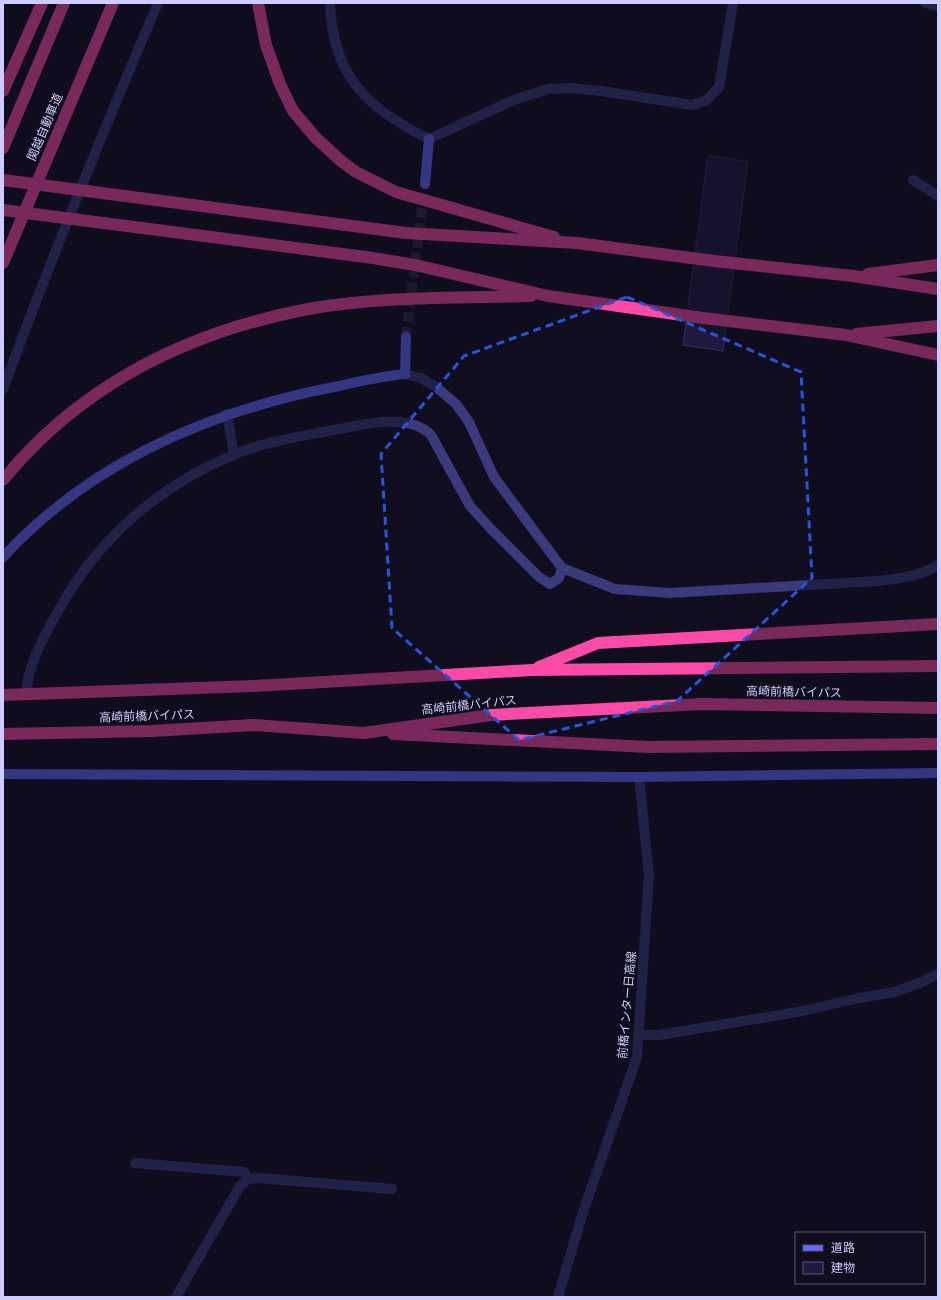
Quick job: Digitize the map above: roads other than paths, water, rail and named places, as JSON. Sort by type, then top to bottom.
[{"type":"highway","points":[[3,91],[42,3]]},
{"type":"highway","points":[[3,148],[64,3]]},
{"type":"highway","name":"関越自動車道","points":[[3,263],[113,3]]},
{"type":"highway","points":[[258,3],[266,46],[280,84],[294,111],[316,138],[346,165],[375,183],[396,192],[576,243]]},
{"type":"highway","points":[[3,180],[406,233],[576,243],[714,261],[853,276],[938,289]]},
{"type":"highway","points":[[3,210],[373,258],[415,265],[548,296],[703,318],[846,335],[938,355]]},
{"type":"highway","points":[[853,276],[938,265]]},
{"type":"highway","points":[[3,480],[34,444],[92,396],[119,378],[172,350],[230,329],[308,309],[364,303],[415,299],[548,296]]},
{"type":"highway","points":[[846,335],[938,326]]},
{"type":"highway","points":[[532,670],[598,644],[938,624]]},
{"type":"highway","name":"高崎前橋バイパス","points":[[3,695],[254,686],[532,670],[938,666]]},
{"type":"highway","name":"高崎前橋バイパス","points":[[3,734],[152,731],[253,725],[364,733],[490,715],[702,704],[938,708]]},
{"type":"highway","points":[[364,733],[648,747],[935,744]]},
{"type":"street","points":[[3,389],[52,258],[99,141],[158,3]]},
{"type":"street","points":[[330,3],[331,21],[337,49],[346,72],[358,90],[389,117],[429,139]]},
{"type":"street","points":[[429,139],[514,100],[548,89],[572,88],[601,90],[692,104],[707,100],[719,87],[733,3]]},
{"type":"street","points":[[925,3],[938,6]]},
{"type":"street","points":[[425,184],[429,139]]},
{"type":"street","points":[[913,180],[938,196]]},
{"type":"street","points":[[405,374],[406,337]]},
{"type":"street","points":[[3,557],[40,521],[97,477],[160,443],[227,414],[299,393],[381,376],[405,374],[421,378],[456,404],[469,422],[494,477],[562,568],[615,589],[670,593],[878,581],[898,579],[932,569],[938,565]]},
{"type":"street","points":[[227,414],[234,455]]},
{"type":"street","points":[[26,694],[29,671],[37,649],[77,580],[109,540],[138,511],[179,483],[234,455],[277,442],[352,426],[398,422],[415,424],[431,435],[470,506],[539,577],[550,584],[559,578],[562,568]]},
{"type":"street","points":[[3,774],[639,776],[938,773]]},
{"type":"street","name":"前橋インター日高線","points":[[558,1297],[583,1212],[637,1058],[649,875],[639,776]]},
{"type":"street","points":[[639,1035],[659,1035],[798,1012],[859,998],[895,992],[922,982],[938,974]]},
{"type":"street","points":[[135,1163],[244,1172],[248,1179]]},
{"type":"street","points":[[176,1297],[240,1186],[248,1179],[259,1178],[392,1189]]},
{"type":"tunnel","points":[[406,337],[425,184]]}]
